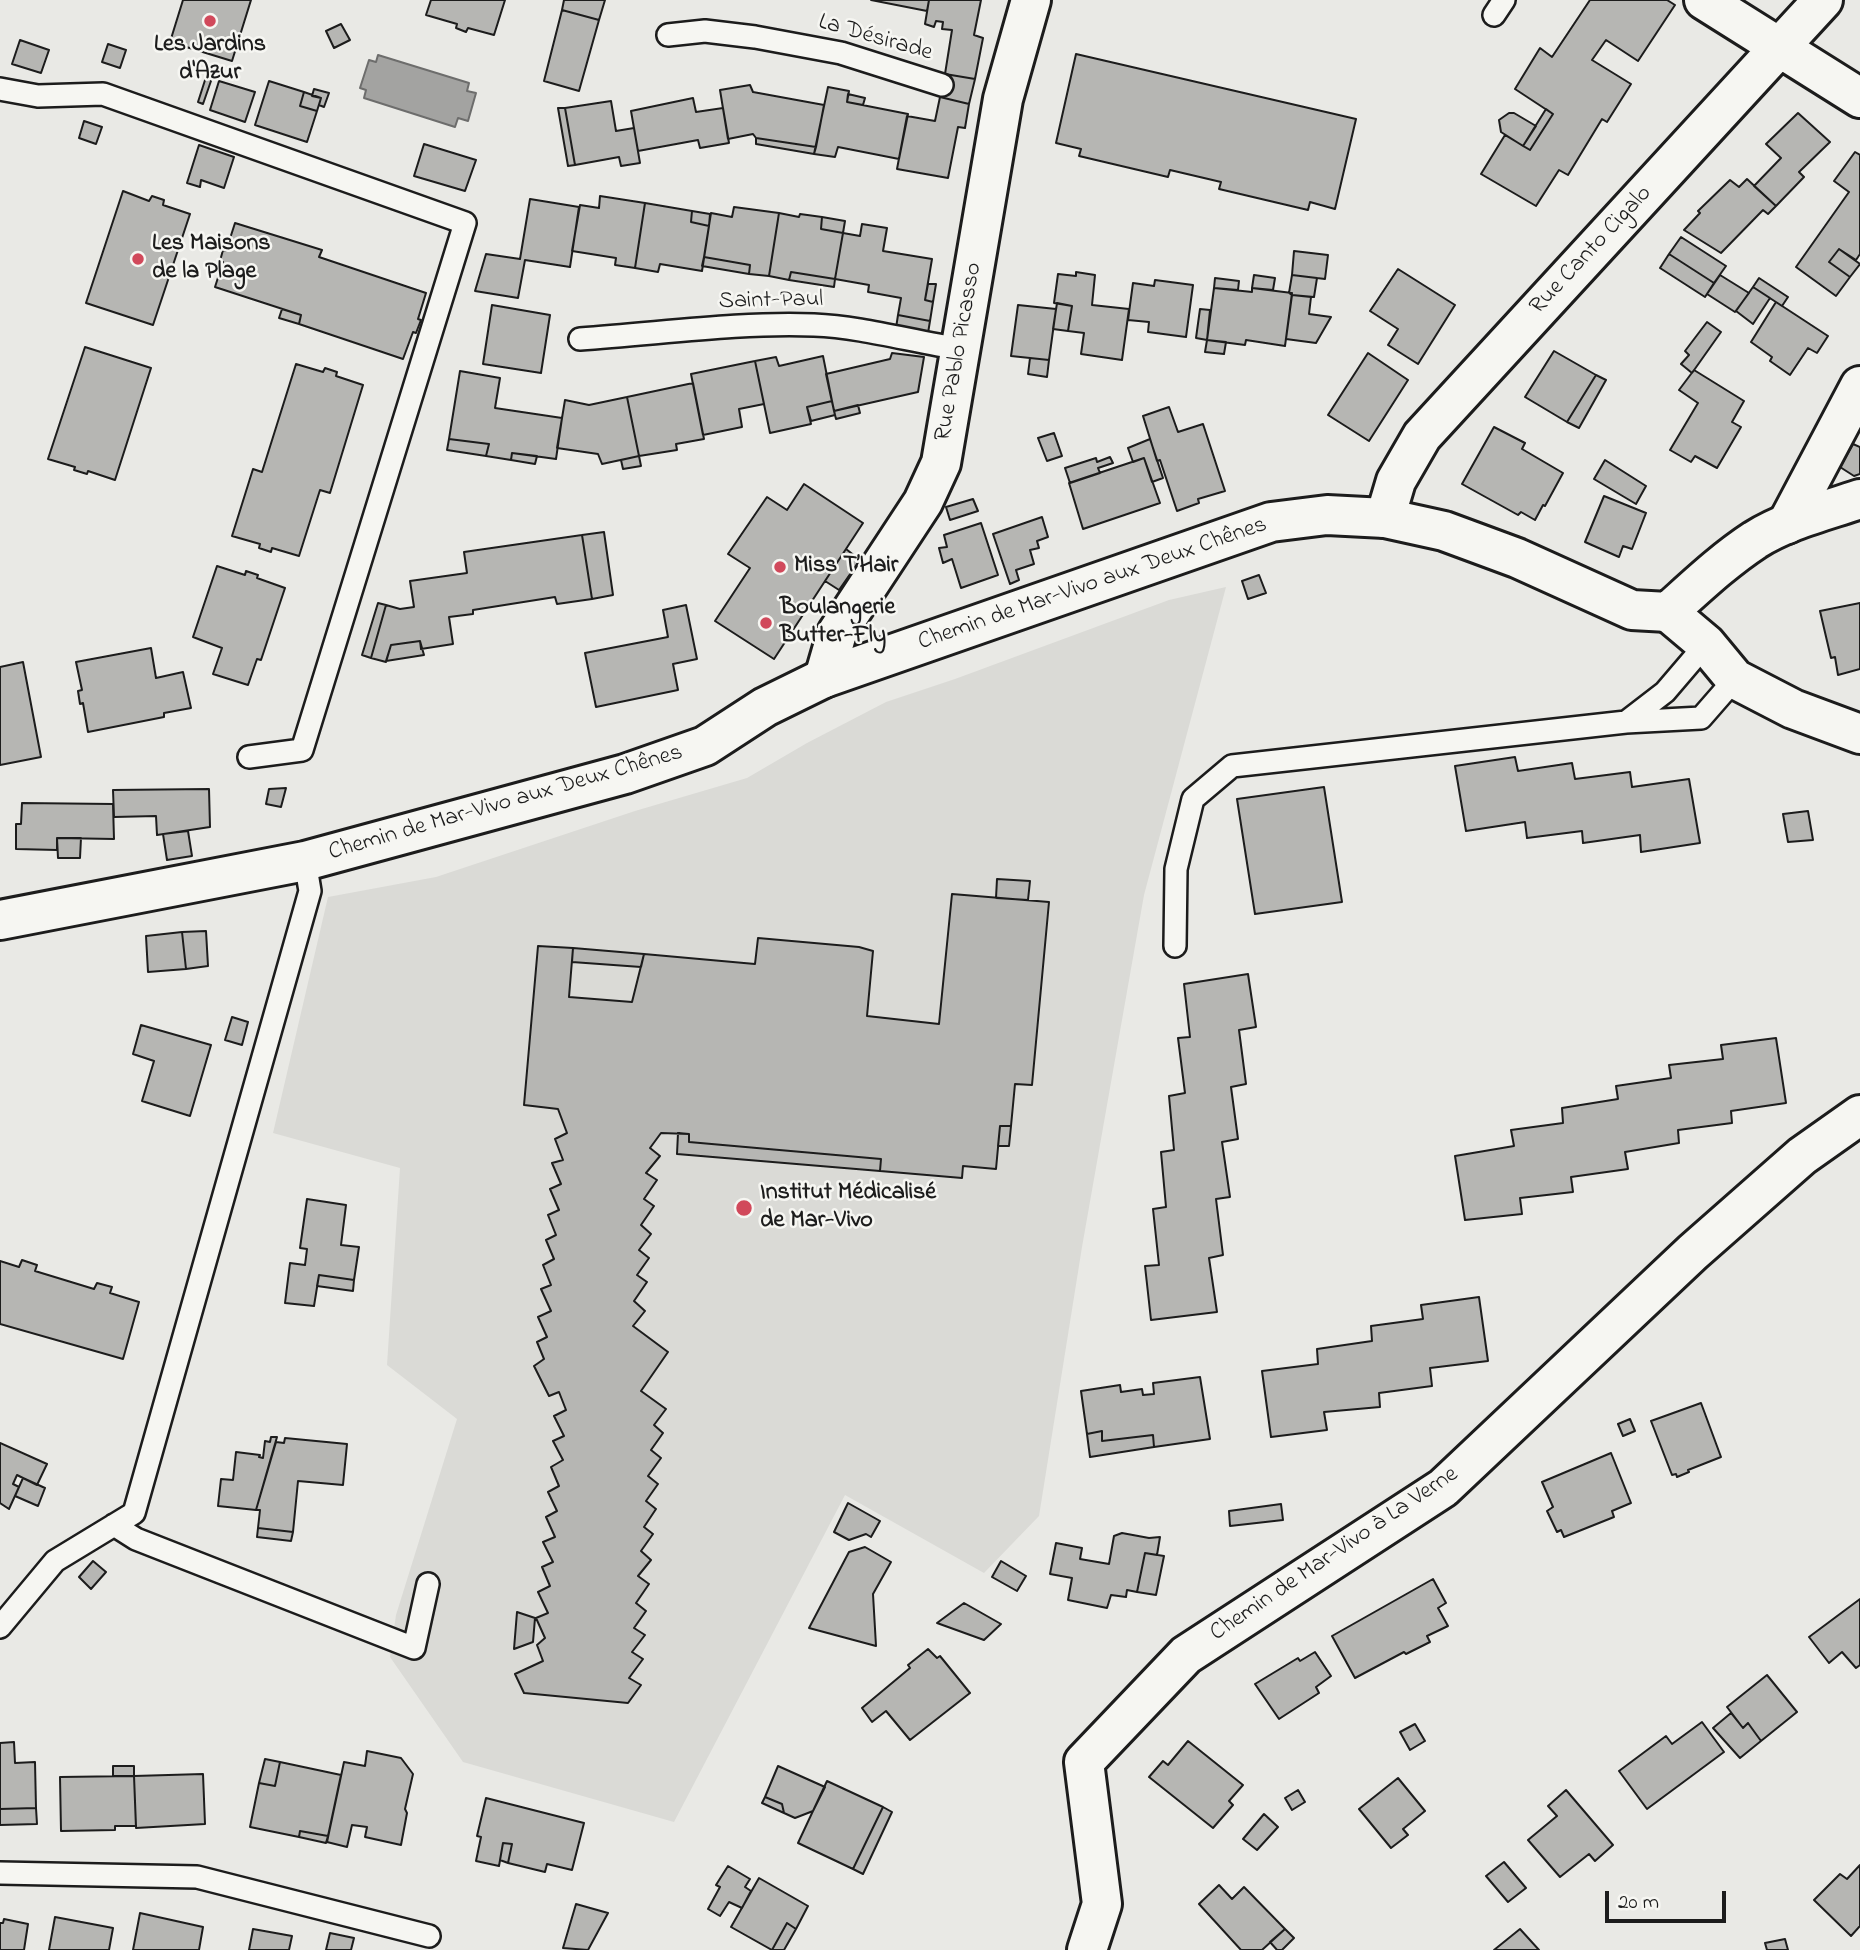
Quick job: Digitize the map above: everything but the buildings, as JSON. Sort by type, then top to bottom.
[{"type":"street","name":"Rue Pablo Picasso","points":[[824,678],[837,633],[923,502],[941,463],[1003,99],[1031,0]]},
{"type":"street","points":[[1704,0],[1860,98]]},
{"type":"street","name":"Rue Canto Cigalo","points":[[1385,518],[1395,481],[1422,436],[1823,0]]},
{"type":"street","points":[[1787,524],[1860,386]]},
{"type":"street","points":[[1860,499],[1787,524],[1756,540],[1714,570],[1668,612],[1706,644],[1735,679],[1793,709],[1860,734]]},
{"type":"street","name":"Chemin de Mar-Vivo aux Deux Chênes","points":[[0,920],[305,861],[625,774],[705,746],[765,707],[824,678],[1271,522],[1327,514],[1385,518],[1444,531],[1517,558],[1632,610],[1668,612]]},
{"type":"street","name":"Chemin de Mar-Vivo à La Verne","points":[[1087,1950],[1102,1904],[1084,1762],[1186,1655],[1443,1488],[1693,1252],[1802,1156],[1860,1115]]},
{"type":"lane","name":"La Désirade","points":[[668,34],[705,31],[841,53],[942,85]]},
{"type":"lane","points":[[0,89],[38,96],[103,94],[465,223],[302,750],[249,757]]},
{"type":"lane","name":"Saint-Paul","points":[[580,339],[765,325],[816,325],[849,328],[962,349]]},
{"type":"lane","points":[[1626,722],[1665,692],[1706,644]]},
{"type":"lane","points":[[1175,946],[1176,869],[1193,799],[1232,766],[1626,722],[1701,718],[1735,679]]},
{"type":"lane","points":[[0,1627],[55,1562],[134,1513],[310,891],[305,861]]},
{"type":"lane","points":[[114,1525],[136,1539],[414,1647],[428,1584]]},
{"type":"lane","points":[[0,1872],[197,1877],[429,1936]]},
{"type":"shaded area","points":[[378,55],[469,83],[467,91],[476,93],[468,121],[458,118],[455,127],[364,98],[366,90],[360,88],[369,60],[376,62]]},
{"type":"shaded area","name":"Institut Médicalisé de Mar-Vivo","points":[[1226,587],[1144,895],[1082,1247],[1039,1516],[984,1573],[845,1495],[674,1822],[463,1762],[390,1657],[396,1615],[457,1419],[387,1365],[400,1168],[273,1133],[328,897],[436,877],[635,811],[747,778],[886,702],[1169,600]]},
{"type":"place","name":"Les Jardins d'Azur","points":[[210,21]]},
{"type":"place","name":"Les Maisons de la Plage","points":[[138,259]]},
{"type":"place","name":"Miss T’Hair","points":[[780,567]]},
{"type":"place","name":"Boulangerie Butter-Fly","points":[[766,623]]},
{"type":"place","name":"Institut Médicalisé de Mar-Vivo","points":[[744,1208]]}]
